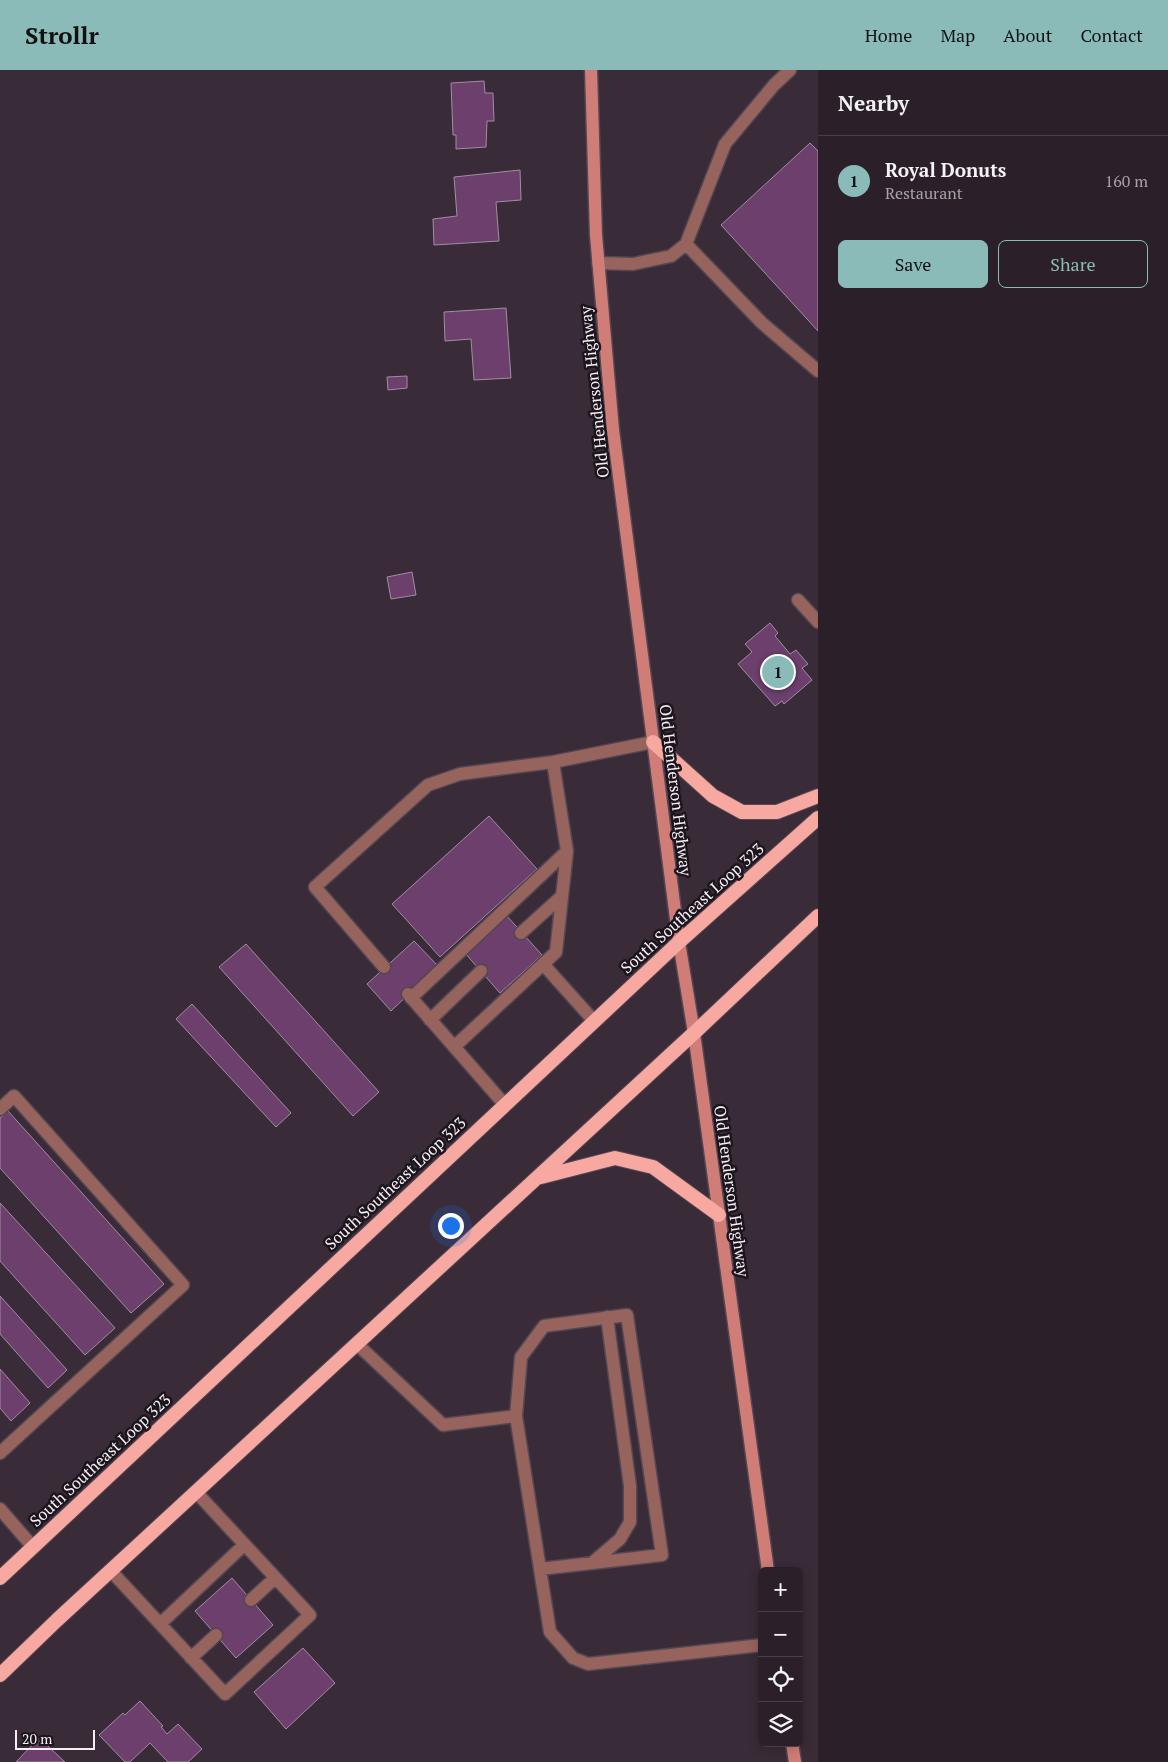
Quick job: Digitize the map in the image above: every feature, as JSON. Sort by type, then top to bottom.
[{"type":"highway","points":[[653,742],[713,796],[742,812],[777,812],[818,796]]},
{"type":"highway","name":"South Southeast Loop 323","points":[[0,1578],[679,942],[818,818]]},
{"type":"highway","points":[[0,1675],[694,1034],[818,916]]},
{"type":"highway","points":[[538,1178],[615,1158],[653,1167],[719,1215]]},
{"type":"main road","name":"Old Henderson Highway","points":[[591,70],[598,264],[613,430],[679,942],[694,1034],[767,1567]]},
{"type":"main road","points":[[793,1747],[795,1762]]},
{"type":"lane","points":[[598,264],[632,264],[671,256],[686,244],[726,144],[774,86],[790,70]]},
{"type":"lane","points":[[686,244],[762,323],[818,371]]},
{"type":"lane","points":[[798,600],[818,622]]},
{"type":"lane","points":[[384,968],[315,887],[428,785],[460,774],[553,762],[653,742]]},
{"type":"lane","points":[[454,1047],[556,952],[567,851],[553,762]]},
{"type":"lane","points":[[505,1105],[409,996],[567,851]]},
{"type":"lane","points":[[521,933],[562,896]]},
{"type":"lane","points":[[543,964],[594,1021]]},
{"type":"lane","points":[[430,1020],[481,971]]},
{"type":"lane","points":[[0,1109],[14,1096],[182,1285],[0,1453]]},
{"type":"lane","points":[[540,1569],[662,1555],[627,1315],[544,1326],[521,1357],[516,1416],[540,1569],[550,1632],[573,1658],[588,1664],[758,1645]]},
{"type":"lane","points":[[592,1563],[620,1540],[630,1522],[630,1486],[607,1317]]},
{"type":"lane","points":[[357,1344],[443,1425],[516,1416]]},
{"type":"lane","points":[[111,1571],[225,1694],[310,1615],[196,1492]]},
{"type":"lane","points":[[0,1509],[33,1547]]},
{"type":"lane","points":[[160,1624],[244,1545]]},
{"type":"lane","points":[[251,1600],[275,1578]]},
{"type":"lane","points":[[191,1658],[216,1634]]},
{"type":"building","points":[[484,81],[485,93],[493,93],[494,121],[487,121],[486,147],[456,149],[456,135],[453,135],[451,83]]},
{"type":"building","points":[[810,143],[818,151],[818,331],[721,225]]},
{"type":"building","points":[[520,170],[521,200],[496,202],[499,241],[434,245],[433,219],[457,216],[454,177]]},
{"type":"building","points":[[506,308],[511,378],[474,380],[471,339],[445,341],[444,312]]},
{"type":"building","points":[[407,376],[407,388],[388,390],[387,377]]},
{"type":"building","points":[[412,572],[416,595],[391,599],[387,577]]},
{"type":"building","points":[[770,623],[778,633],[775,636],[790,654],[796,650],[808,664],[802,668],[812,680],[784,704],[782,701],[775,706],[738,664],[752,652],[745,644]]},
{"type":"building","points":[[489,816],[537,869],[440,957],[392,904]]},
{"type":"building","points":[[506,915],[542,955],[500,993],[464,952]]},
{"type":"building","points":[[414,941],[438,966],[391,1011],[367,984]]},
{"type":"building","points":[[246,944],[379,1092],[353,1116],[219,967]]},
{"type":"building","points":[[192,1004],[291,1113],[276,1127],[176,1019]]},
{"type":"building","points":[[8,1111],[164,1284],[131,1313],[0,1168],[0,1118]]},
{"type":"building","points":[[0,1203],[115,1328],[85,1355],[0,1261]]},
{"type":"building","points":[[0,1296],[67,1370],[48,1388],[0,1334]]},
{"type":"building","points":[[0,1369],[30,1403],[11,1421],[0,1408]]},
{"type":"building","points":[[232,1578],[273,1625],[236,1658],[195,1611]]},
{"type":"building","points":[[303,1648],[335,1683],[286,1729],[254,1692]]},
{"type":"building","points":[[140,1701],[163,1726],[161,1727],[167,1734],[178,1724],[202,1749],[188,1762],[168,1762],[150,1743],[130,1762],[125,1762],[99,1735],[123,1713],[125,1715]]},
{"type":"building","points":[[39,1738],[65,1762],[16,1762]]},
{"type":"place","name":"Royal Donuts","points":[[778,672]]}]
